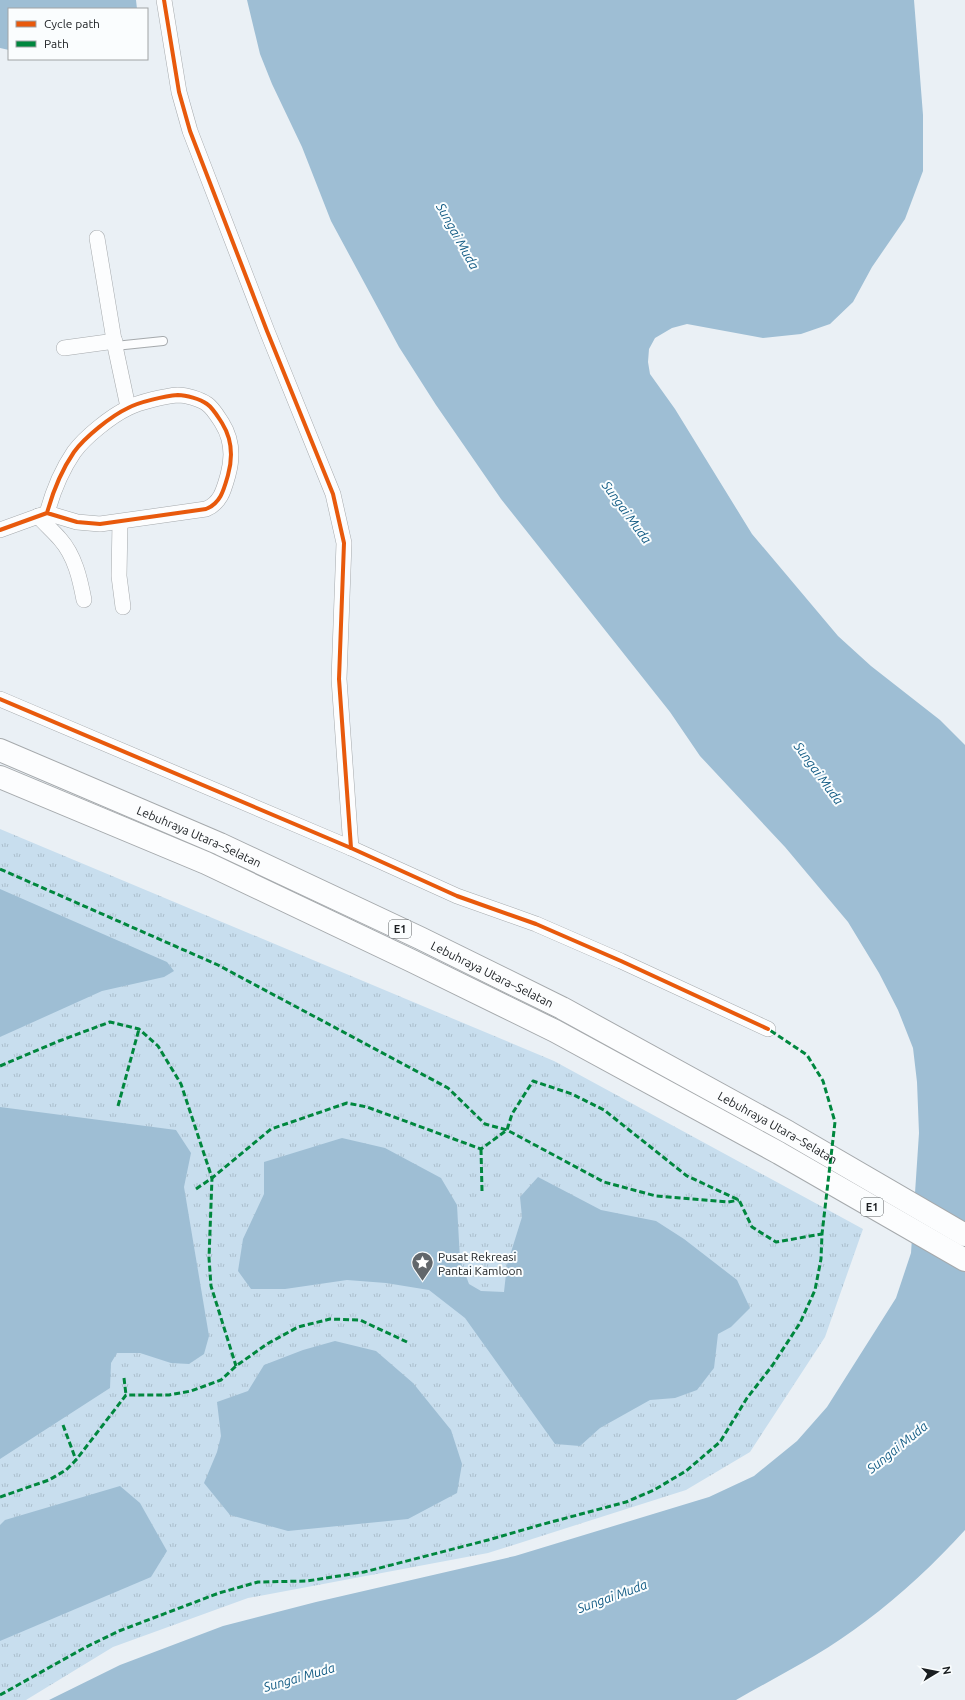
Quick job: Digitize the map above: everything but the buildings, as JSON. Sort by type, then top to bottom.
[{"type":"highway","name":"Lebuhraya Utara–Selatan","points":[[0,750],[220,844],[420,938],[562,1008],[788,1132],[965,1235]]},
{"type":"highway","name":"Lebuhraya Utara–Selatan","points":[[0,777],[206,863],[555,1031],[779,1153],[965,1260]]},
{"type":"street","points":[[164,0],[179,92],[190,131],[332,494],[341,528],[344,543],[339,679],[351,848]]},
{"type":"street","points":[[97,238],[115,343],[128,407]]},
{"type":"street","points":[[64,348],[115,343]]},
{"type":"street","points":[[0,530],[42,514],[77,522],[100,524],[206,509],[218,502],[223,493],[231,464],[231,445],[226,430],[207,404],[192,398],[178,395],[128,407],[111,418],[74,452],[42,514]]},
{"type":"street","points":[[42,514],[70,555],[81,583],[84,600]]},
{"type":"street","points":[[120,522],[119,576],[123,607]]},
{"type":"street","points":[[0,699],[351,848],[457,896],[536,924],[768,1029]]},
{"type":"lane","points":[[115,343],[163,341]]},
{"type":"green space","name":"Pusat Rekreasi Pantai Kamloon","points":[[0,829],[554,1061],[863,1229],[825,1337],[750,1452],[686,1490],[488,1553],[248,1598],[113,1647],[26,1700],[0,1700]]},
{"type":"water","points":[[0,0],[136,0],[137,8],[8,8],[8,50],[0,48]]},
{"type":"water","name":"Sungai Muda","points":[[247,0],[914,0],[923,115],[923,171],[905,219],[872,267],[853,302],[830,324],[801,334],[763,338],[687,324],[672,328],[655,338],[649,349],[648,362],[650,374],[675,409],[752,534],[838,636],[871,666],[940,720],[965,745],[965,1530],[918,1578],[866,1621],[819,1653],[736,1700],[49,1700],[120,1665],[223,1626],[316,1602],[515,1556],[709,1497],[754,1476],[797,1441],[827,1407],[896,1298],[911,1253],[919,1133],[917,1082],[913,1048],[898,1010],[879,973],[848,922],[785,847],[700,756],[670,712],[501,499],[436,405],[399,347],[331,221],[302,147],[272,84],[260,54]]},
{"type":"water","points":[[0,889],[167,962],[174,971],[164,977],[102,991],[0,1037]]},
{"type":"water","points":[[0,1107],[176,1130],[191,1153],[184,1187],[209,1336],[204,1354],[189,1364],[171,1363],[140,1353],[117,1353],[111,1363],[110,1388],[0,1459]]},
{"type":"water","points":[[342,1138],[385,1148],[441,1178],[457,1205],[460,1260],[469,1284],[481,1291],[504,1292],[507,1265],[522,1217],[520,1197],[538,1177],[601,1210],[656,1221],[684,1239],[737,1280],[750,1308],[731,1327],[718,1334],[714,1368],[697,1390],[675,1398],[650,1400],[600,1428],[580,1446],[555,1444],[465,1318],[429,1290],[386,1283],[347,1280],[285,1289],[251,1289],[238,1271],[243,1239],[264,1194],[264,1162]]},
{"type":"water","points":[[335,1341],[376,1351],[413,1383],[451,1430],[462,1464],[457,1493],[408,1519],[288,1531],[230,1515],[204,1483],[217,1452],[221,1436],[217,1402],[248,1391],[264,1365],[303,1350]]},
{"type":"water","points":[[120,1486],[140,1503],[167,1551],[151,1577],[0,1641],[0,1525],[5,1520]]},
{"type":"marked path","points":[[0,869],[218,965],[448,1088],[485,1124],[507,1130],[604,1182],[656,1196],[728,1202],[739,1200]]},
{"type":"marked path","points":[[0,1066],[59,1041],[110,1022],[139,1029],[158,1046],[181,1084],[212,1178],[209,1258],[211,1286],[236,1366]]},
{"type":"marked path","points":[[118,1106],[139,1029]]},
{"type":"marked path","points":[[0,1695],[86,1647],[119,1631],[219,1593],[258,1582],[307,1581],[364,1572],[626,1502],[654,1490],[686,1471],[720,1442],[747,1398],[772,1366],[800,1323],[815,1290],[821,1259],[822,1234],[835,1122],[823,1081],[807,1055],[768,1029]]},
{"type":"marked path","points":[[196,1189],[212,1178],[271,1129],[347,1103],[367,1107],[481,1149],[507,1130],[512,1114],[533,1081],[572,1094],[604,1110],[687,1176],[739,1200],[752,1227],[776,1242],[822,1234]]},
{"type":"marked path","points":[[481,1149],[482,1191]]},
{"type":"marked path","points":[[0,1497],[49,1480],[66,1470],[76,1460],[126,1395],[169,1395],[191,1391],[221,1380],[236,1366],[267,1344],[298,1327],[330,1319],[360,1320],[407,1342]]},
{"type":"marked path","points":[[124,1378],[126,1395]]},
{"type":"marked path","points":[[63,1425],[76,1460]]},
{"type":"cycle path","points":[[164,0],[179,92],[190,131],[267,331],[333,494],[344,543],[339,679],[351,848]]},
{"type":"cycle path","points":[[0,530],[47,513],[77,522],[100,524],[206,509],[215,503],[221,495],[228,475],[231,462],[231,448],[228,435],[215,413],[201,400],[178,395],[145,402],[128,408],[99,427],[74,452],[58,481],[47,513]]},
{"type":"cycle path","points":[[0,699],[351,848],[457,896],[536,924],[621,961],[768,1029]]},
{"type":"place","name":"Pusat Rekreasi Pantai Kamloon","points":[[422,1282]]}]
